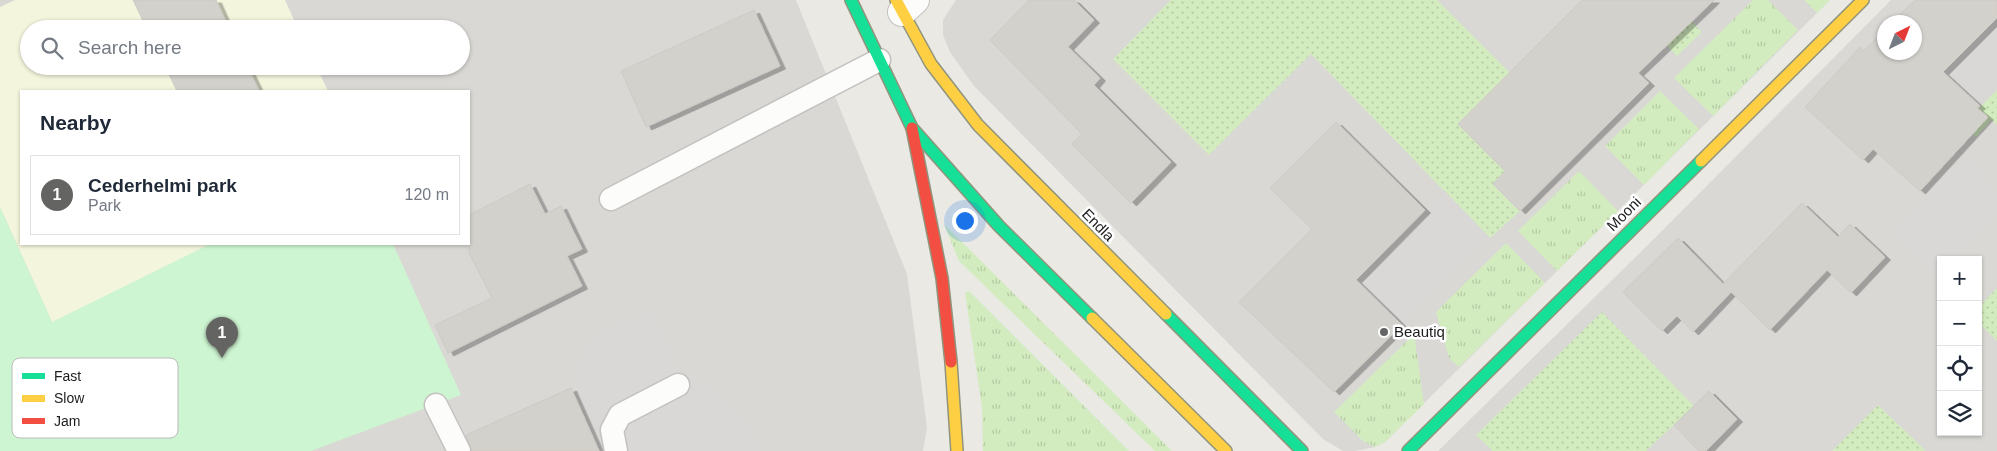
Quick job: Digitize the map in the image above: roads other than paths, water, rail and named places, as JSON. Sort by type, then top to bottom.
[{"type":"main road","points":[[851,0],[912,128],[942,278],[955,404],[957,451]]},
{"type":"main road","name":"Mooni","points":[[1408,451],[1862,0]]},
{"type":"main road","name":"Endla","points":[[905,4],[930,64],[978,125],[1302,451]]},
{"type":"main road","points":[[912,128],[998,226],[1226,451]]},
{"type":"lane","points":[[611,198],[879,60]]},
{"type":"lane","points":[[616,451],[612,430],[620,415],[678,385]]},
{"type":"lane","points":[[436,405],[459,451]]},
{"type":"place","name":"Beautiq","points":[[1384,332]]},
{"type":"place","name":"Cederhelmi park","points":[[222,358]]}]
